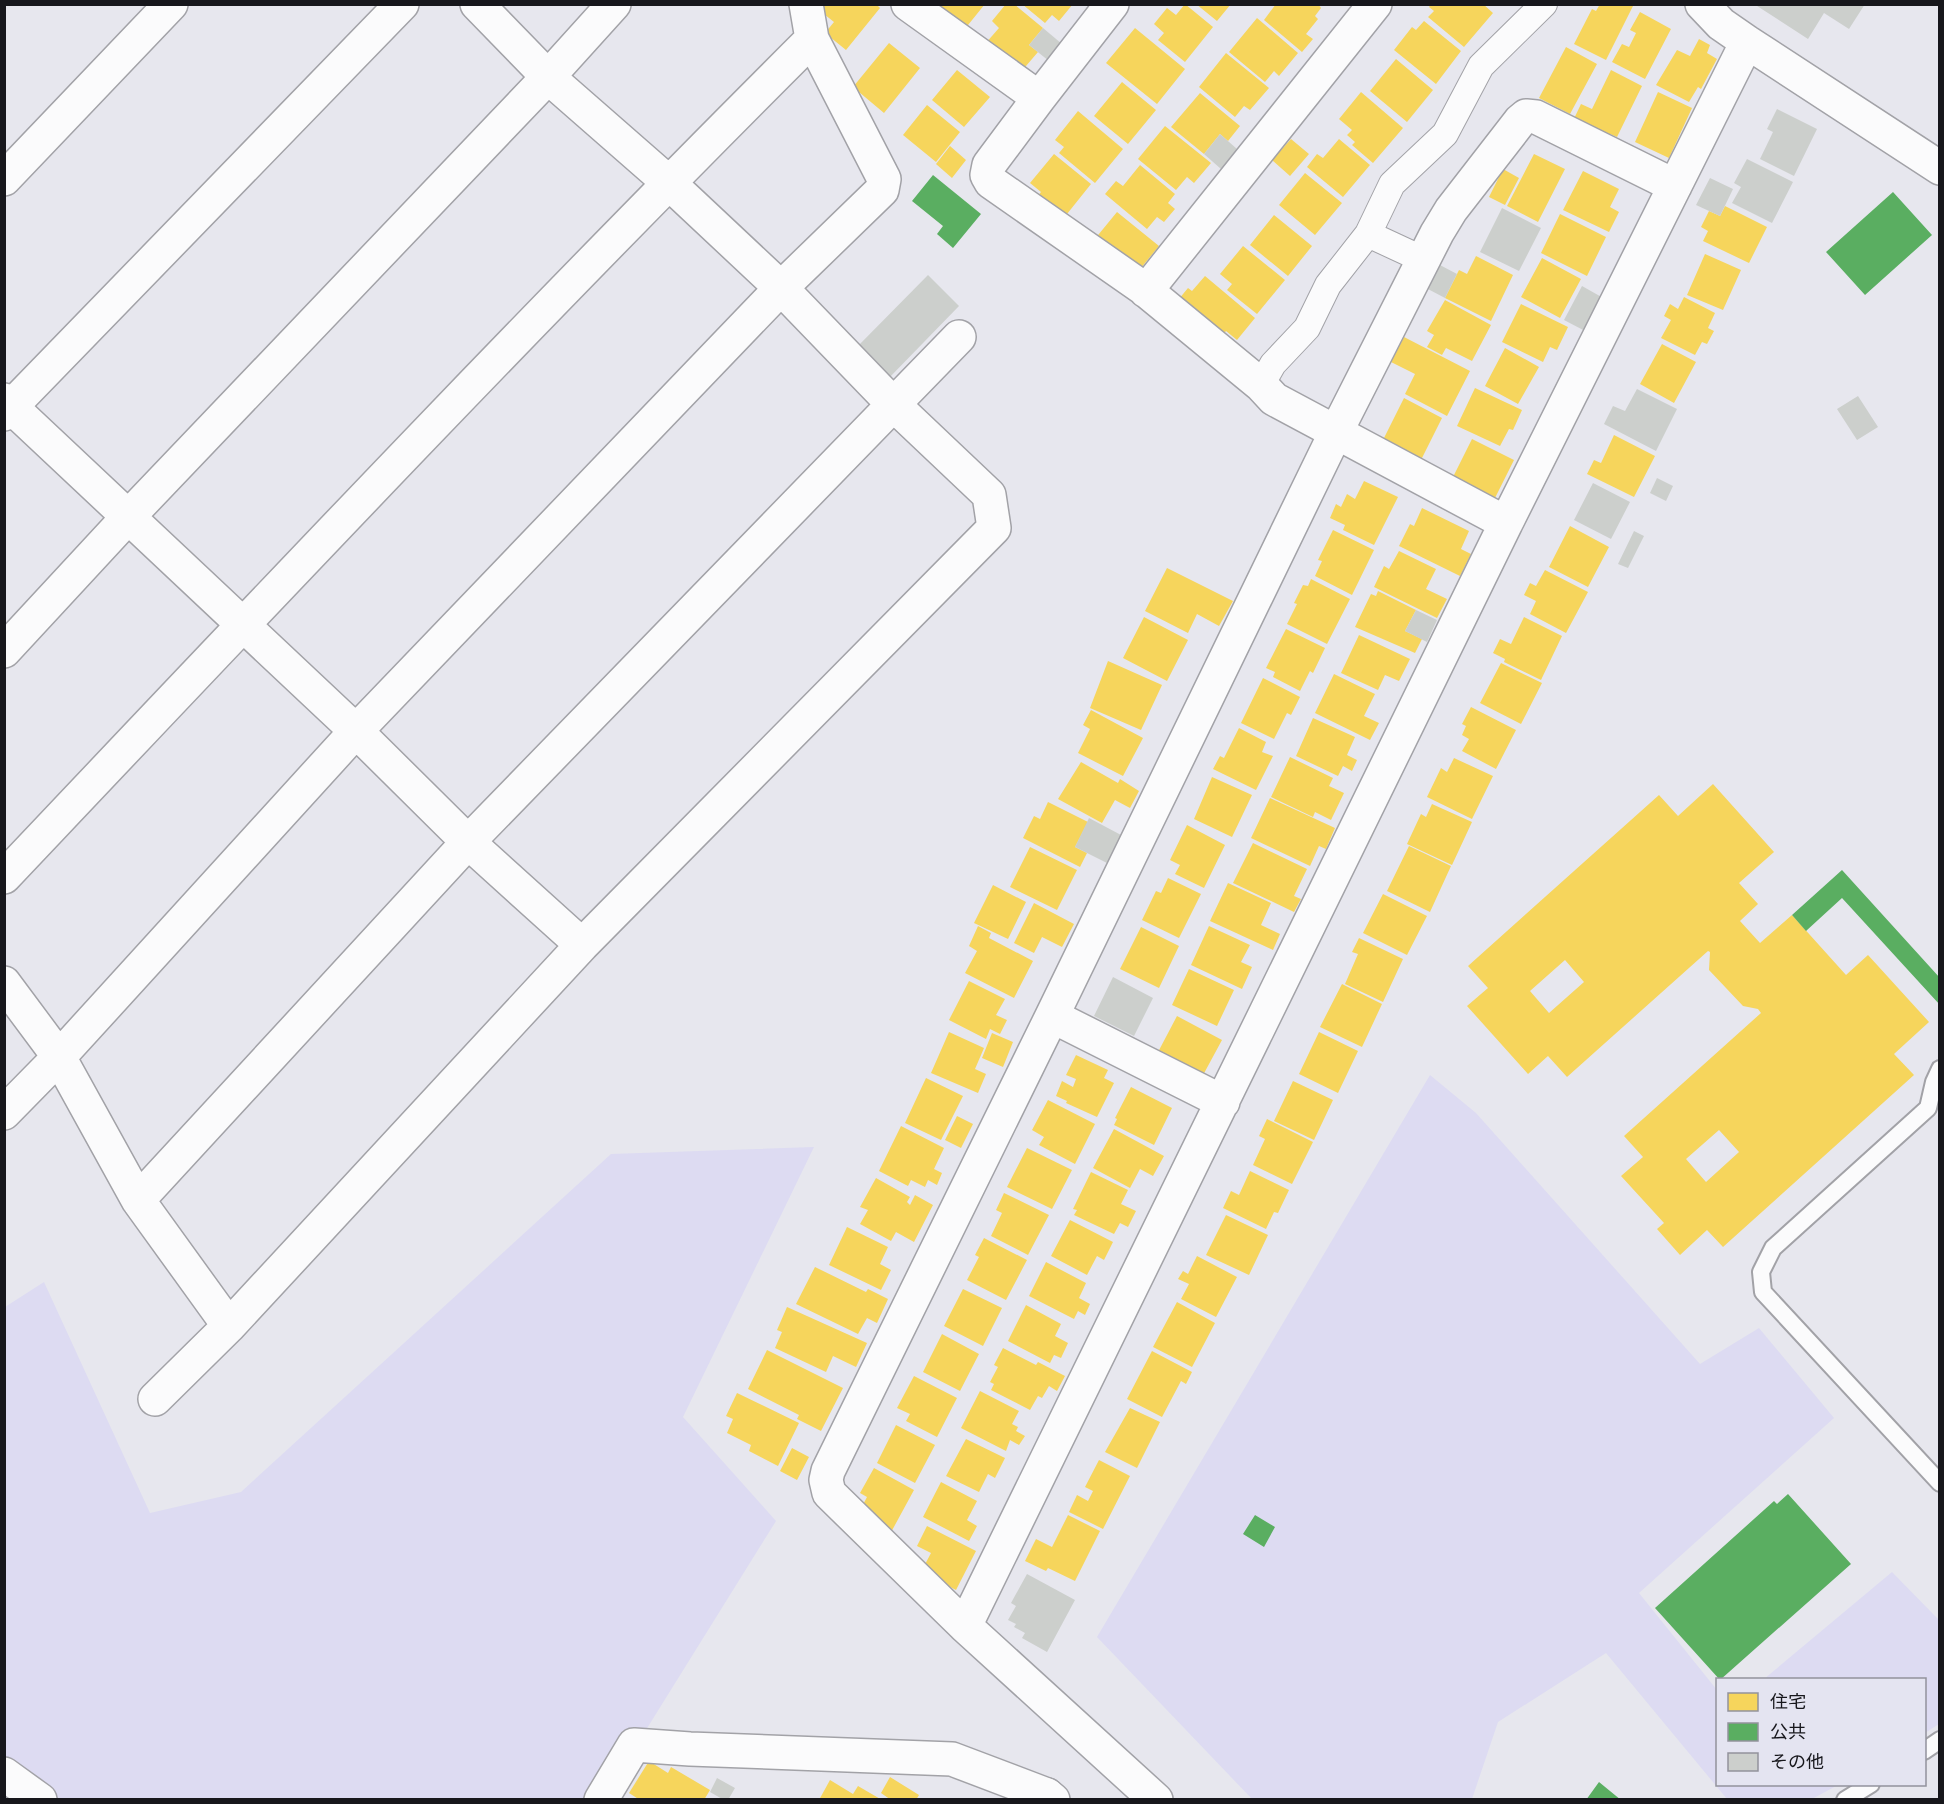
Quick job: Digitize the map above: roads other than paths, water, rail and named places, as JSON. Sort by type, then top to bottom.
[{"type":"street","points":[[4,179],[171,4]]},
{"type":"street","points":[[402,4],[7,407],[129,516],[468,842],[582,945]]},
{"type":"street","points":[[155,1399],[229,1326],[582,945],[994,528],[989,495],[894,405],[781,288],[668,182],[548,77],[477,4]]},
{"type":"street","points":[[4,651],[129,516],[548,77],[614,4]]},
{"type":"street","points":[[4,1113],[59,1057],[356,732],[781,288],[882,190],[884,179],[812,39],[806,4]]},
{"type":"street","points":[[908,4],[1040,98]]},
{"type":"street","points":[[1112,4],[989,165],[987,175],[991,182],[1146,291],[1261,385],[1274,399],[1506,523]]},
{"type":"street","points":[[1146,291],[1375,4]]},
{"type":"street","points":[[1261,385],[1273,364],[1307,328],[1328,285],[1368,234],[1392,184],[1445,134],[1481,66],[1544,4]]},
{"type":"street","points":[[1702,4],[1721,24],[1940,168]]},
{"type":"street","points":[[4,878],[668,182],[812,39]]},
{"type":"street","points":[[965,1626],[1506,523],[1748,42]]},
{"type":"street","points":[[1156,1800],[965,1626],[829,1494],[826,1480],[828,1471],[1052,1017],[1336,432],[1451,210],[1526,116],[1536,117],[1675,186]]},
{"type":"street","points":[[1368,234],[1424,260]]},
{"type":"street","points":[[138,1200],[468,842],[959,337]]},
{"type":"street","points":[[4,983],[59,1057],[138,1200],[229,1326]]},
{"type":"street","points":[[1052,1017],[1223,1102]]},
{"type":"street","points":[[601,1800],[634,1745],[952,1759],[1048,1798]]},
{"type":"street","points":[[4,1774],[40,1800]]},
{"type":"lane","points":[[1940,1070],[1934,1082],[1928,1108],[1773,1248],[1761,1272],[1763,1292],[1940,1484]]},
{"type":"lane","points":[[1926,1750],[1940,1740]]},
{"type":"lane","points":[[1845,1800],[1869,1786]]}]
